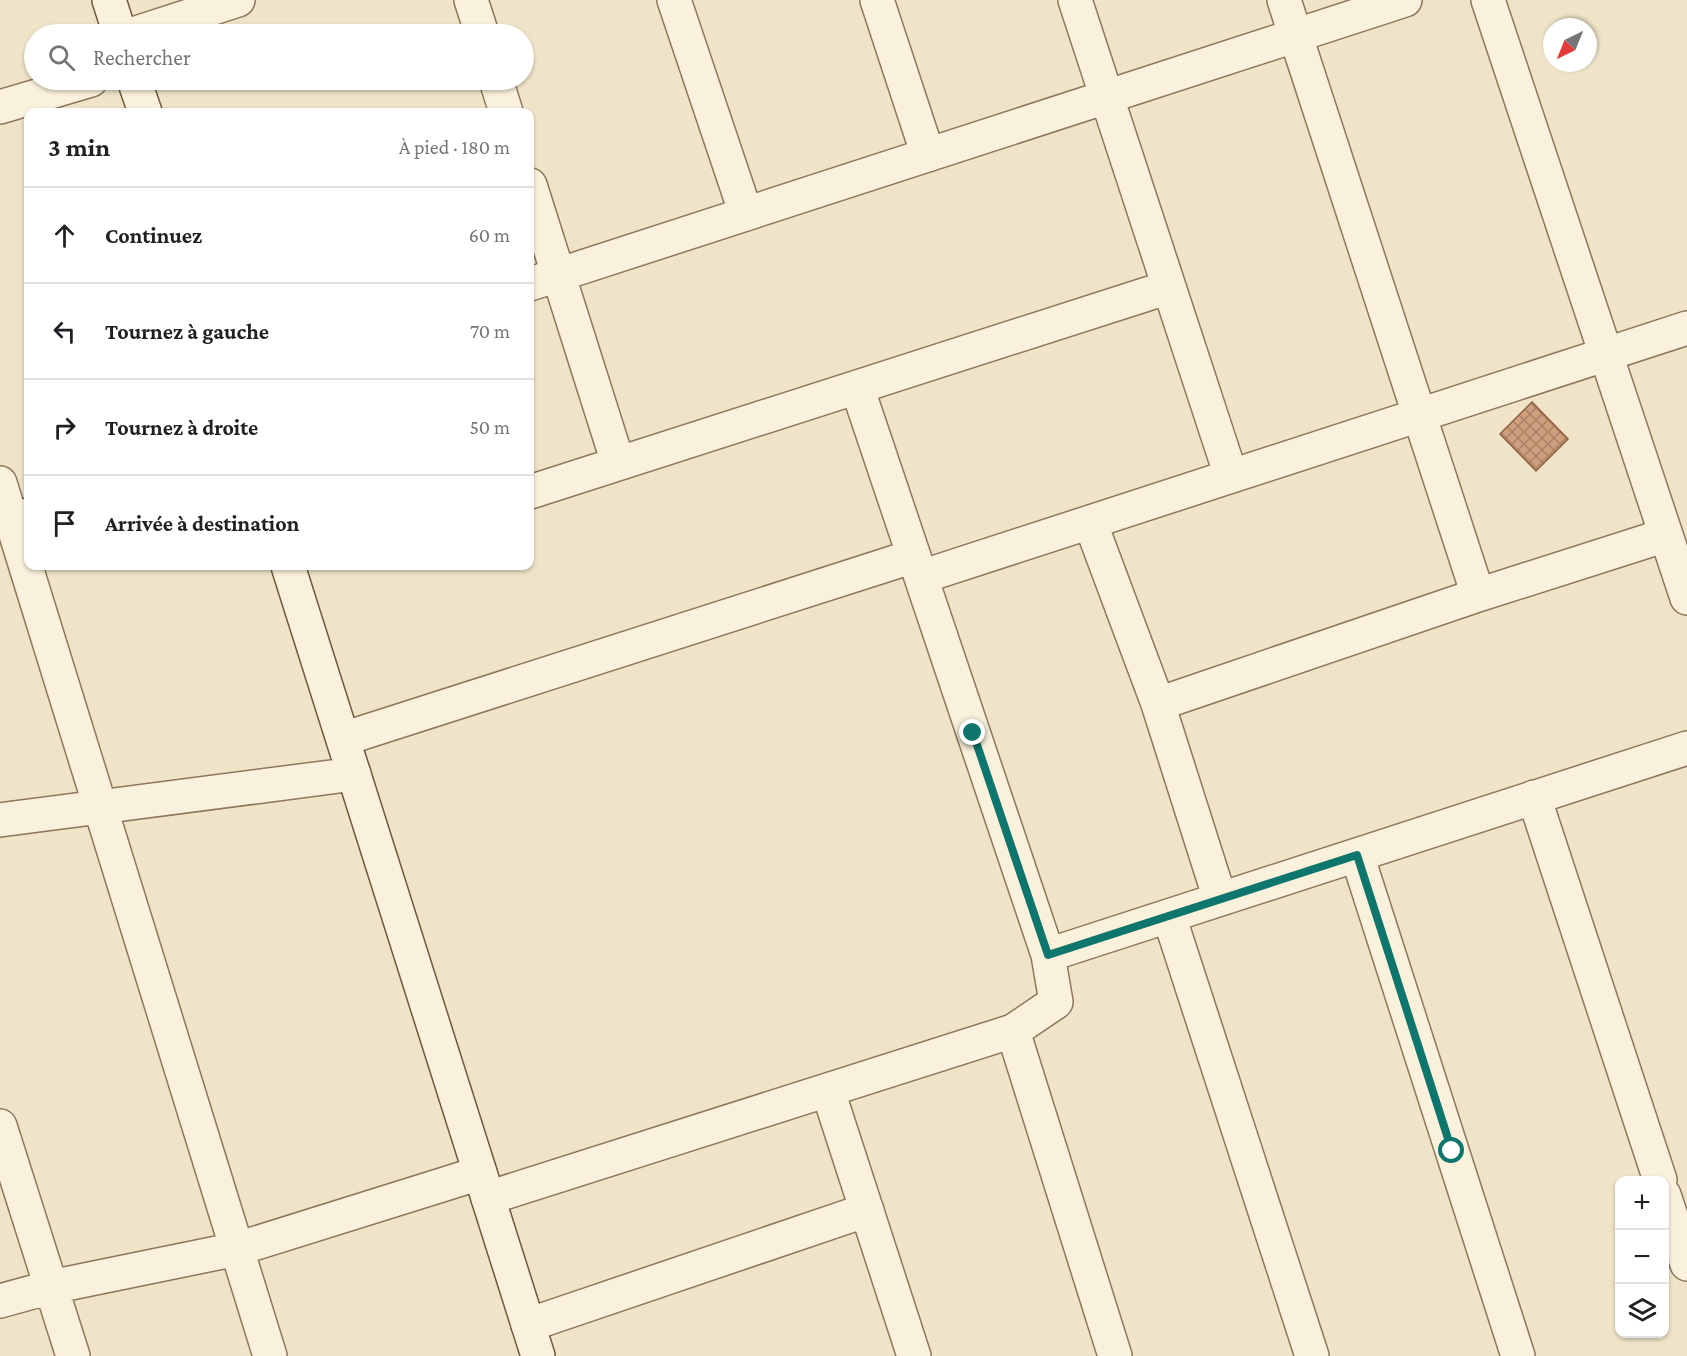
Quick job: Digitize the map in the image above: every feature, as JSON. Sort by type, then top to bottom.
[{"type":"street","points":[[109,0],[117,24]]},
{"type":"street","points":[[164,24],[238,0]]},
{"type":"street","points":[[471,0],[479,24]]},
{"type":"street","points":[[674,0],[746,214]]},
{"type":"street","points":[[877,0],[928,154]]},
{"type":"street","points":[[1075,0],[1231,476]]},
{"type":"street","points":[[1284,0],[1478,596]]},
{"type":"street","points":[[544,280],[1405,0]]},
{"type":"street","points":[[1488,0],[1687,598]]},
{"type":"street","points":[[0,107],[57,90]]},
{"type":"street","points":[[137,90],[144,108]]},
{"type":"street","points":[[499,90],[505,108]]},
{"type":"street","points":[[534,212],[544,280],[618,463]]},
{"type":"street","points":[[534,491],[1169,287]]},
{"type":"street","points":[[343,739],[918,567],[1090,522],[1687,328]]},
{"type":"street","points":[[0,1301],[51,1287],[237,1249],[484,1185],[828,1091],[1012,1032],[1056,1002],[1048,955],[857,387]]},
{"type":"street","points":[[0,483],[24,555]]},
{"type":"street","points":[[1090,522],[1158,704],[1220,899]]},
{"type":"street","points":[[1158,704],[1666,535]]},
{"type":"street","points":[[28,570],[270,1356]]},
{"type":"street","points":[[294,570],[343,739],[538,1356]]},
{"type":"street","points":[[1048,955],[1687,748]]},
{"type":"street","points":[[0,820],[354,774]]},
{"type":"street","points":[[1534,797],[1659,1176]]},
{"type":"street","points":[[1357,855],[1518,1356]]},
{"type":"street","points":[[1169,916],[1312,1356]]},
{"type":"street","points":[[1012,1032],[1115,1356]]},
{"type":"street","points":[[828,1091],[914,1356]]},
{"type":"street","points":[[0,1126],[73,1356]]},
{"type":"street","points":[[1669,1208],[1687,1264]]},
{"type":"street","points":[[528,1325],[867,1209]]},
{"type":"building","points":[[1532,402],[1568,439],[1536,471],[1500,434]]},
{"type":"route","points":[[973,733],[1048,955],[1357,855],[1452,1151]]}]
